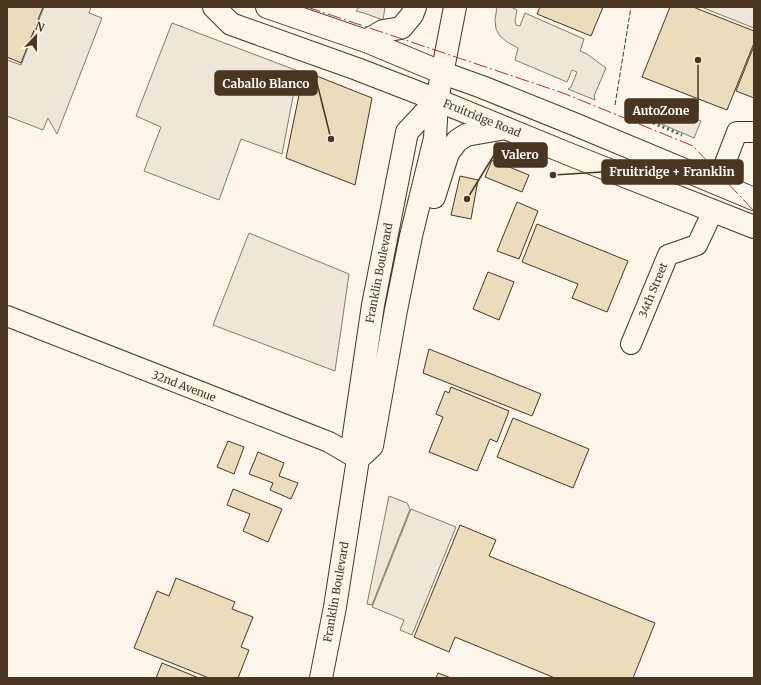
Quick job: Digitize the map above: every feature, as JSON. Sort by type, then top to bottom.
[{"type":"main road","name":"Fruitridge Road","points":[[214,7],[231,24],[357,69],[437,100],[576,157],[754,227]]},
{"type":"main road","points":[[267,7],[366,41],[442,73],[482,87],[574,124],[754,199]]},
{"type":"main road","points":[[366,41],[383,32],[401,28],[412,15],[415,7]]},
{"type":"main road","points":[[358,458],[372,446],[396,310],[411,236],[435,138],[437,100],[455,7]]},
{"type":"main road","name":"Franklin Boulevard","points":[[321,678],[335,607],[358,458],[352,441],[372,305],[407,132],[437,100]]},
{"type":"main road","points":[[411,236],[427,218],[448,153],[457,141],[466,135],[506,128]]},
{"type":"street","points":[[718,184],[737,132],[754,132]]},
{"type":"street","name":"34th Street","points":[[632,344],[668,255],[697,245],[713,211]]},
{"type":"street","name":"32nd Avenue","points":[[7,316],[329,442],[358,458]]},
{"type":"shaded area","points":[[44,7],[91,7],[89,13],[102,18],[57,134],[48,118],[43,130],[7,116],[7,60],[21,65]]},
{"type":"shaded area","points":[[359,7],[385,7],[383,20],[356,11]]},
{"type":"shaded area","points":[[497,7],[511,7],[517,10],[515,21],[516,25],[520,26],[525,13],[584,39],[580,51],[587,54],[606,68],[594,96],[595,100],[568,89],[571,87],[577,72],[572,70],[567,82],[515,60],[518,48],[500,36],[496,29],[495,20]]},
{"type":"shaded area","points":[[701,7],[754,7],[754,28]]},
{"type":"shaded area","points":[[172,23],[298,71],[282,154],[241,139],[219,200],[144,171],[161,127],[136,116]]},
{"type":"shaded area","points":[[651,100],[701,121],[694,138],[643,116]]},
{"type":"shaded area","points":[[249,233],[349,274],[335,371],[213,325]]},
{"type":"shaded area","points":[[389,496],[407,503],[410,509],[372,605],[367,604]]},
{"type":"shaded area","points":[[411,509],[456,527],[412,635],[400,630],[404,620],[372,607]]},
{"type":"building","points":[[7,7],[43,7],[21,63],[7,57]]},
{"type":"building","points":[[540,7],[603,7],[591,36],[537,14]]},
{"type":"building","points":[[670,7],[693,7],[754,31],[754,43],[727,110],[642,77]]},
{"type":"building","points":[[754,46],[754,98],[736,91]]},
{"type":"building","points":[[304,71],[372,98],[355,185],[286,158]]},
{"type":"building","points":[[492,160],[529,175],[522,192],[485,177]]},
{"type":"building","points":[[460,176],[478,180],[471,219],[451,215]]},
{"type":"building","points":[[517,202],[538,211],[519,259],[497,251]]},
{"type":"building","points":[[537,224],[628,261],[607,312],[572,298],[578,284],[522,262]]},
{"type":"building","points":[[488,272],[514,282],[499,320],[473,309]]},
{"type":"building","points":[[429,349],[541,394],[532,416],[423,373]]},
{"type":"building","points":[[451,387],[509,411],[497,442],[490,439],[477,471],[429,452],[443,417],[436,414],[445,391],[449,393]]},
{"type":"building","points":[[513,418],[589,449],[573,488],[497,457]]},
{"type":"building","points":[[228,441],[244,447],[234,474],[217,467]]},
{"type":"building","points":[[258,452],[284,463],[279,476],[298,483],[291,499],[270,490],[273,483],[249,474]]},
{"type":"building","points":[[233,489],[282,509],[268,542],[243,531],[250,514],[227,505]]},
{"type":"building","points":[[460,525],[496,540],[489,556],[655,623],[633,678],[555,678],[455,637],[449,652],[414,637]]},
{"type":"building","points":[[176,578],[235,602],[232,609],[253,617],[241,647],[249,650],[238,678],[209,678],[134,648],[157,591],[169,596]]},
{"type":"building","points":[[162,663],[199,678],[156,678]]},
{"type":"building","points":[[438,673],[451,678],[436,678]]},
{"type":"hedge","points":[[644,119],[682,135]]},
{"type":"fence","points":[[615,105],[631,7]]},
{"type":"power","points":[[307,7],[563,93],[693,146],[754,211]]},
{"type":"place","name":"AutoZone","points":[[698,60]]},
{"type":"place","name":"Caballo Blanco","points":[[331,139]]},
{"type":"place","name":"Fruitridge + Franklin","points":[[553,175]]},
{"type":"place","name":"Valero","points":[[467,199]]}]
